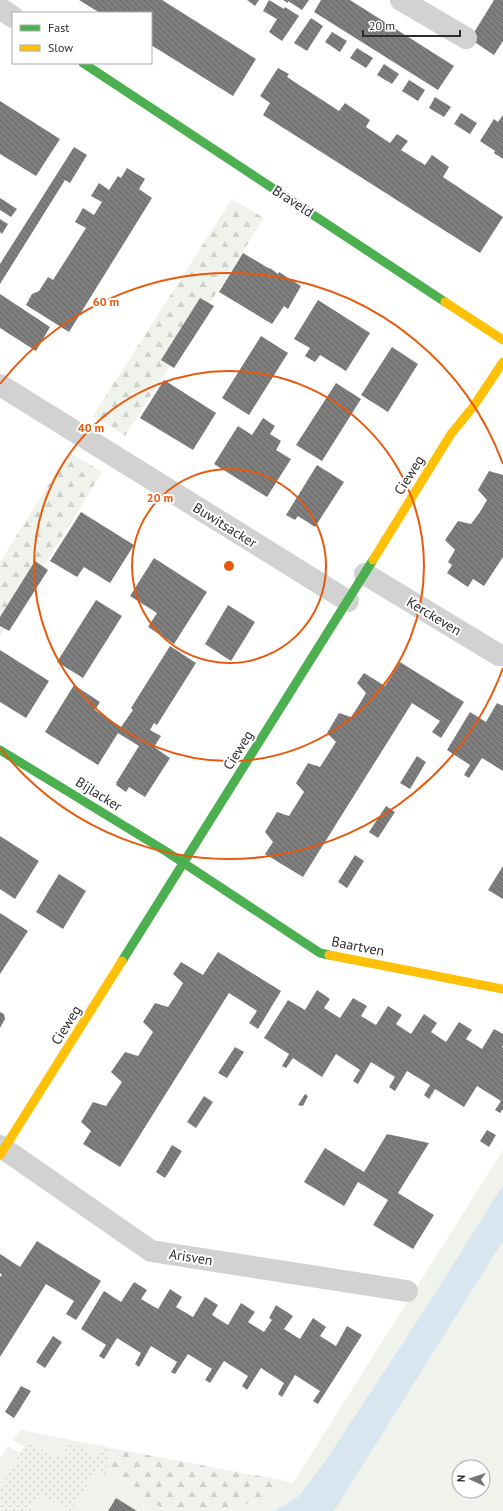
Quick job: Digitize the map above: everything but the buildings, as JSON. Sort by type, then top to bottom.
[{"type":"street","points":[[401,0],[466,38]]},
{"type":"street","points":[[0,8],[12,15]]},
{"type":"street","name":"Braveld","points":[[85,64],[503,340]]},
{"type":"street","name":"Cieweg","points":[[1,1150],[184,863],[451,434],[473,407],[503,362]]},
{"type":"street","name":"Buwitsacker","points":[[0,385],[348,601]]},
{"type":"street","name":"Kerckeven","points":[[365,574],[503,656]]},
{"type":"street","name":"Bijlacker","points":[[0,750],[184,863]]},
{"type":"street","name":"Baartven","points":[[184,863],[320,953],[503,989]]},
{"type":"street","name":"Arisven","points":[[1,1150],[151,1251],[407,1290]]},
{"type":"green space","points":[[232,199],[264,218],[125,436],[93,416]]},
{"type":"green space","points":[[69,452],[102,472],[0,637],[0,562]]},
{"type":"green space","points":[[503,1150],[503,1185],[427,1306],[326,1460],[298,1497],[274,1511],[224,1511],[278,1491],[283,1487],[285,1481],[293,1483]]},
{"type":"green space","points":[[503,1241],[503,1511],[334,1511]]},
{"type":"green space","points":[[21,1430],[101,1446],[100,1450],[94,1456],[63,1454],[52,1456],[30,1443],[23,1446],[12,1440]]},
{"type":"green space","points":[[71,1442],[94,1456],[100,1450],[101,1446],[106,1447],[110,1459],[103,1473],[98,1469],[71,1511],[40,1494],[30,1511],[0,1511],[0,1487],[25,1444],[30,1443],[52,1456],[63,1454]]},
{"type":"green space","points":[[8,1446],[20,1453],[0,1487],[0,1458]]},
{"type":"green space","points":[[106,1447],[285,1481],[283,1487],[279,1491],[224,1511],[167,1511],[103,1473],[110,1459]]},
{"type":"green space","points":[[98,1469],[167,1511],[137,1511],[116,1498],[108,1511],[71,1511]]},
{"type":"green space","points":[[40,1494],[71,1511],[30,1511]]},
{"type":"shaded area","points":[[503,1185],[503,1241],[334,1511],[274,1511],[298,1497],[326,1460],[427,1306]]},
{"type":"traffic: fast","points":[[85,64],[445,302]]},
{"type":"traffic: fast","points":[[122,961],[373,560]]},
{"type":"traffic: fast","points":[[0,750],[167,852],[320,953],[329,955]]},
{"type":"traffic: slow","points":[[445,302],[503,340]]},
{"type":"traffic: slow","points":[[373,560],[451,434],[473,407],[503,362]]},
{"type":"traffic: slow","points":[[329,955],[503,989]]},
{"type":"traffic: slow","points":[[0,1155],[122,961]]}]
